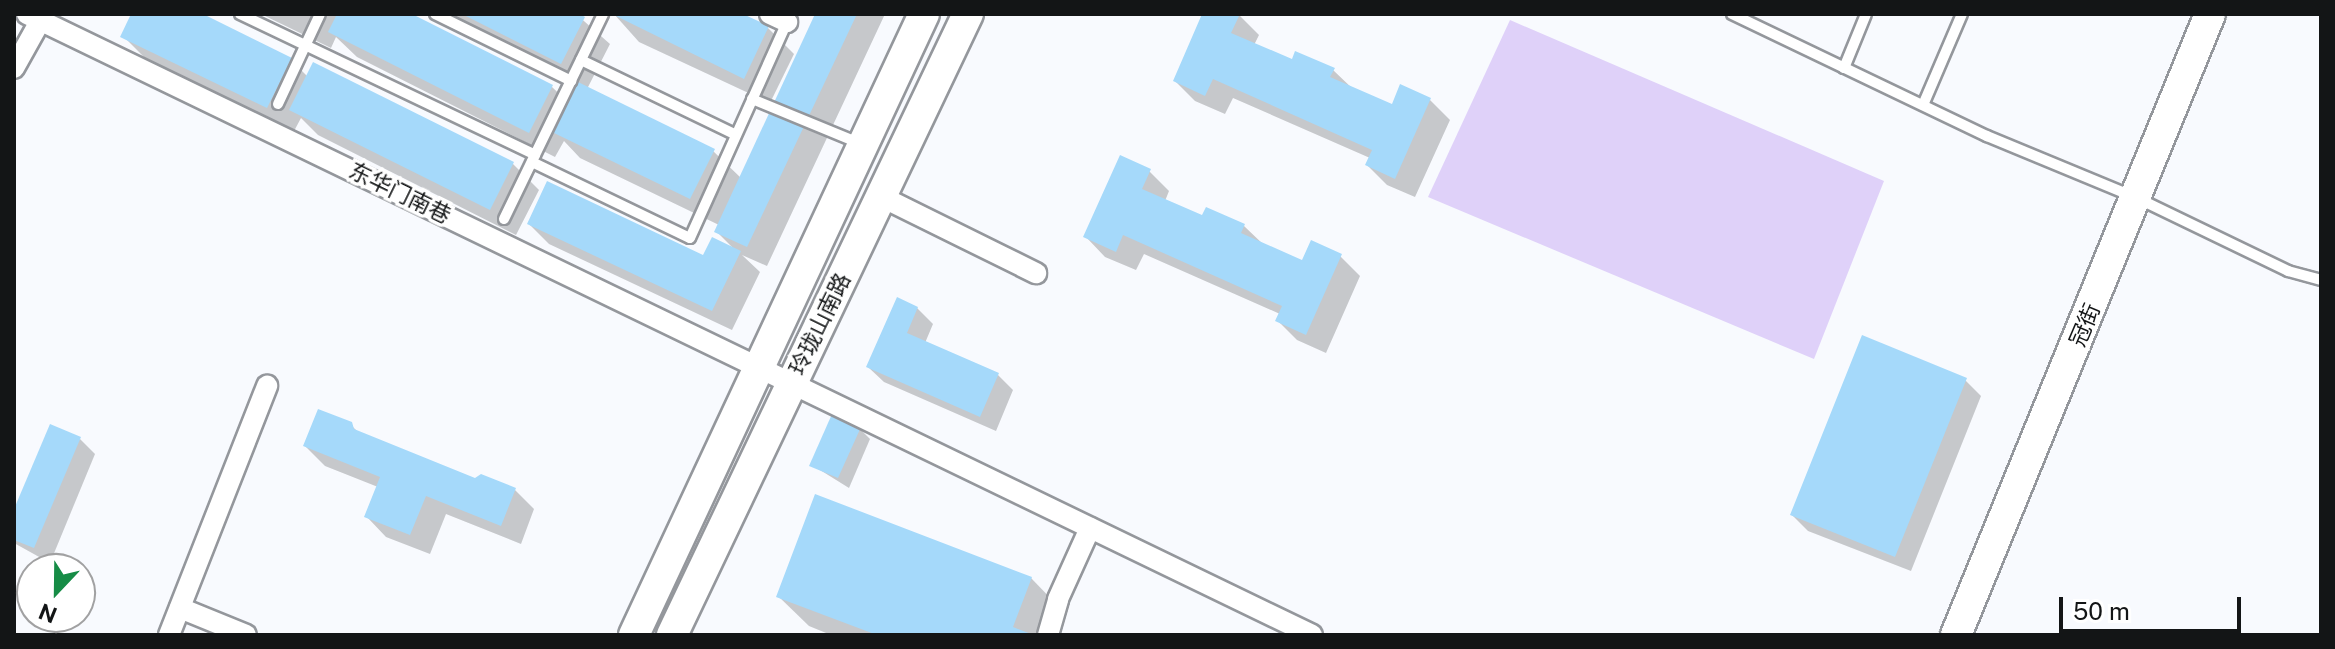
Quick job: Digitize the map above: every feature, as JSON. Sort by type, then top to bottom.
[{"type":"main road","name":"玲珑山南路","points":[[634,635],[924,14]]},
{"type":"main road","name":"玲珑山南路","points":[[672,635],[968,14]]},
{"type":"main road","name":"冠街","points":[[1956,635],[2210,14]]},
{"type":"street","points":[[14,68],[38,15]]},
{"type":"street","name":"东华门南巷","points":[[38,15],[1312,635]]},
{"type":"street","points":[[882,197],[1036,273]]},
{"type":"street","points":[[169,635],[267,386]]},
{"type":"street","points":[[1048,635],[1058,599],[1090,528]]},
{"type":"street","points":[[180,608],[246,635]]},
{"type":"lane","points":[[240,14],[690,238],[752,99],[783,17]]},
{"type":"lane","points":[[278,104],[320,14]]},
{"type":"lane","points":[[435,14],[571,81]]},
{"type":"lane","points":[[504,219],[603,14]]},
{"type":"lane","points":[[1732,14],[1923,105],[2137,198],[2288,271],[2321,280]]},
{"type":"lane","points":[[1844,68],[1866,14]]},
{"type":"lane","points":[[1923,105],[1962,14]]},
{"type":"lane","points":[[581,60],[736,135]]},
{"type":"lane","points":[[752,99],[865,145]]},
{"type":"shaded area","points":[[1510,20],[1884,181],[1814,359],[1428,197]]},
{"type":"building","points":[[131,14],[203,14],[292,58],[267,108],[120,37]]},
{"type":"building","points":[[337,14],[412,14],[553,85],[529,133],[328,32]]},
{"type":"building","points":[[462,14],[580,14],[585,17],[561,64]]},
{"type":"building","points":[[612,14],[743,14],[769,26],[744,79]]},
{"type":"building","points":[[815,14],[857,14],[747,247],[714,232]]},
{"type":"building","points":[[1202,14],[1240,14],[1231,33],[1292,59],[1295,51],[1335,68],[1330,77],[1392,104],[1400,84],[1431,98],[1395,179],[1365,165],[1372,150],[1213,79],[1205,96],[1173,81]]},
{"type":"building","points":[[313,62],[514,162],[490,210],[289,110]]},
{"type":"building","points":[[578,82],[715,149],[690,199],[552,132]]},
{"type":"building","points":[[1120,155],[1151,169],[1142,189],[1202,215],[1206,207],[1245,224],[1241,233],[1302,260],[1311,240],[1342,254],[1306,335],[1275,321],[1282,306],[1123,235],[1116,252],[1083,237]]},
{"type":"building","points":[[547,181],[703,255],[712,237],[741,251],[712,311],[527,224]]},
{"type":"building","points":[[897,297],[918,307],[907,333],[999,373],[980,417],[866,367]]},
{"type":"building","points":[[1862,335],[1967,378],[1895,557],[1790,515]]},
{"type":"building","points":[[318,409],[352,422],[354,429],[475,478],[481,474],[516,488],[501,526],[426,496],[410,535],[364,517],[380,477],[303,446]]},
{"type":"building","points":[[832,414],[861,427],[838,478],[809,466]]},
{"type":"building","points":[[50,424],[81,437],[34,548],[14,540],[14,509]]},
{"type":"building","points":[[815,494],[1032,577],[1013,627],[1034,635],[877,635],[776,597]]}]
